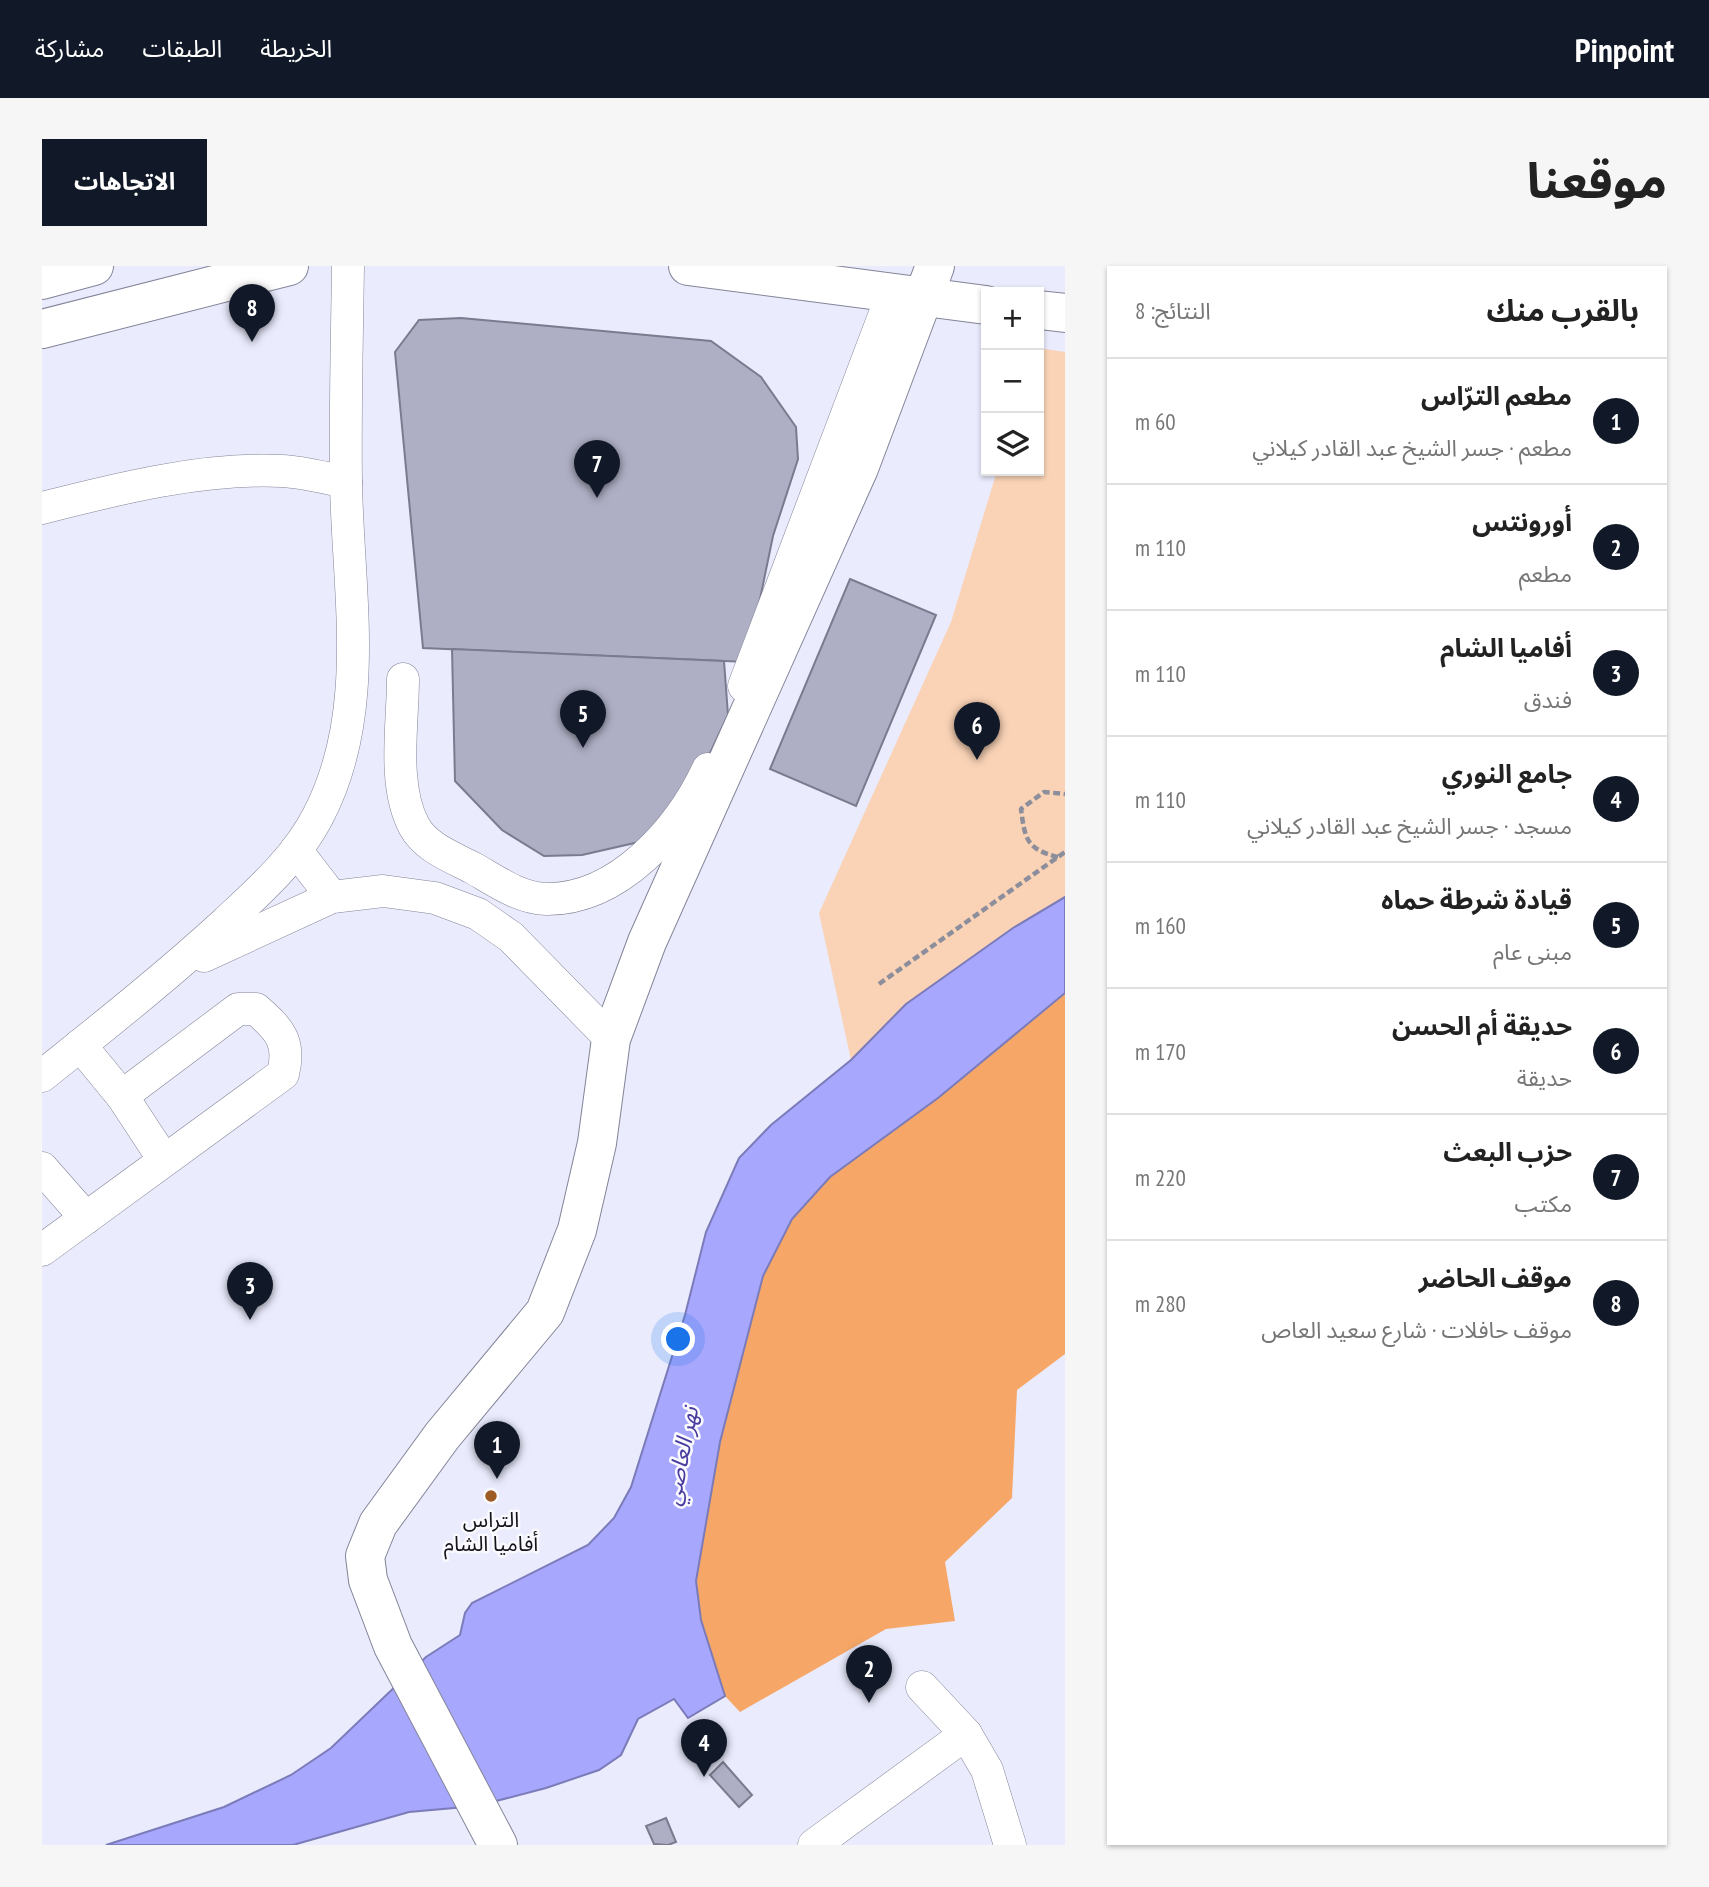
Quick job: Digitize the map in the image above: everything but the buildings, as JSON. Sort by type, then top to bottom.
[{"type":"main road","points":[[42,280],[94,266]]},
{"type":"main road","points":[[42,329],[289,266]]},
{"type":"main road","points":[[688,266],[917,287],[981,304]]},
{"type":"main road","points":[[492,1833],[393,1646],[368,1580],[368,1545],[378,1524],[442,1436],[545,1312],[566,1261],[588,1187],[611,1039],[647,942],[859,468],[917,287]]},
{"type":"main road","points":[[1044,311],[1065,313]]},
{"type":"street","points":[[42,1076],[171,972],[264,887],[296,850],[318,816],[339,766],[351,711],[353,646],[346,482],[348,266]]},
{"type":"street","points":[[403,678],[403,790],[414,825],[424,841],[519,894],[546,899],[591,890],[631,868],[696,796],[917,287]]},
{"type":"street","points":[[42,508],[129,486],[212,475],[282,471],[346,482]]},
{"type":"street","points":[[296,850],[332,897]]},
{"type":"street","points":[[171,972],[296,911],[332,897],[383,891],[410,893],[460,905],[478,914],[519,945],[611,1039]]},
{"type":"street","points":[[42,1250],[283,1074],[288,1055],[278,1028],[256,1009],[238,1009],[122,1096]]},
{"type":"street","points":[[80,1045],[122,1096],[164,1160]]},
{"type":"street","points":[[42,1168],[86,1218]]},
{"type":"street","points":[[922,1687],[966,1734],[987,1770],[1010,1845]]},
{"type":"street","points":[[816,1844],[966,1734]]},
{"type":"path","points":[[1059,857],[1040,852],[1025,838],[1021,809],[1044,792],[1065,794]]},
{"type":"path","points":[[879,984],[1065,852]]},
{"type":"shaded area","points":[[1044,349],[1065,352],[1065,897],[1013,928],[906,1004],[851,1060],[819,913],[951,622],[995,476],[1044,476]]},
{"type":"shaded area","points":[[1065,993],[1065,1354],[1017,1390],[1012,1498],[945,1562],[955,1621],[886,1629],[740,1712],[725,1696],[711,1655],[701,1620],[696,1581],[720,1442],[763,1276],[792,1219],[830,1177],[938,1098]]},
{"type":"water","name":"نهر العاصي","points":[[1065,897],[1065,993],[938,1098],[830,1177],[792,1219],[763,1276],[720,1442],[696,1581],[701,1620],[725,1696],[688,1718],[674,1699],[638,1719],[621,1755],[599,1770],[546,1788],[477,1806],[409,1812],[293,1845],[106,1845],[224,1807],[291,1775],[331,1748],[426,1657],[460,1635],[465,1613],[472,1603],[588,1545],[614,1518],[631,1487],[685,1315],[706,1232],[739,1158],[771,1125],[851,1060],[906,1004],[1013,928]]},
{"type":"place","name":"موقف الحاضر","points":[[252,342]]},
{"type":"place","name":"حزب البعث","points":[[597,498]]},
{"type":"place","name":"قيادة شرطة حماه","points":[[583,748]]},
{"type":"place","name":"حديقة أم الحسن","points":[[977,760]]},
{"type":"place","name":"أفاميا الشام","points":[[250,1320]]},
{"type":"place","name":"مطعم الترّاس","points":[[497,1479]]},
{"type":"place","name":"التراس أفاميا الشام","points":[[491,1496]]},
{"type":"place","name":"أورونتس","points":[[869,1703]]},
{"type":"place","name":"جامع النوري","points":[[704,1777]]}]
